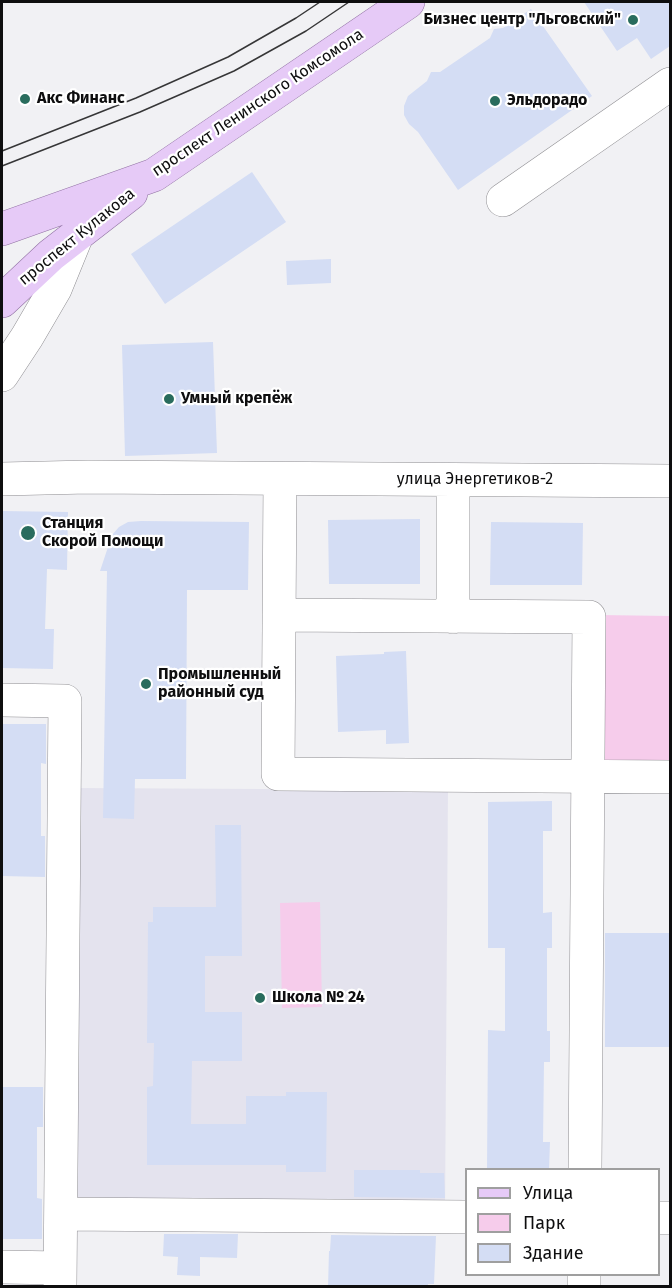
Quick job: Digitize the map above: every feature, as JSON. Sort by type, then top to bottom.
[{"type":"main road","name":"проспект Ленинского Комсомола","points":[[3,229],[154,175],[408,2]]},
{"type":"main road","name":"проспект Кулакова","points":[[2,301],[51,255],[154,175]]},
{"type":"street","points":[[503,200],[670,84]]},
{"type":"street","points":[[2,375],[55,289],[77,235]]},
{"type":"street","name":"улица Энергетиков-2","points":[[2,478],[670,482]]},
{"type":"street","points":[[280,479],[278,774],[670,777]]},
{"type":"street","points":[[453,480],[453,616]]},
{"type":"street","points":[[279,615],[589,617],[585,1168]]},
{"type":"street","points":[[2,700],[65,701],[60,1277],[2,1267]]},
{"type":"street","points":[[61,1214],[465,1217]]},
{"type":"shaded area","name":"Школа № 24","points":[[75,788],[448,790],[445,1210],[73,1206]]},
{"type":"green space","points":[[599,615],[670,616],[670,768],[597,768]]},
{"type":"green space","points":[[320,902],[322,1007],[282,1008],[280,903]]},
{"type":"building","name":"Бизнес центр \"Льговский\"","points":[[584,2],[670,2],[670,46],[651,59],[637,38],[617,51]]},
{"type":"building","name":"Эльдорадо","points":[[531,9],[592,96],[458,190],[404,115],[404,106],[408,96],[427,81],[431,72],[440,72],[490,38],[494,29],[503,28]]},
{"type":"building","points":[[252,172],[286,222],[165,304],[131,254]]},
{"type":"building","points":[[331,259],[331,283],[287,285],[286,261]]},
{"type":"building","name":"Умный крепёж","points":[[213,342],[217,453],[125,456],[122,345]]},
{"type":"building","points":[[2,511],[68,512],[67,570],[47,569],[45,629],[54,629],[53,669],[2,668]]},
{"type":"building","points":[[420,519],[420,584],[329,584],[328,520]]},
{"type":"building","name":"Промышленный районный суд","points":[[128,522],[249,522],[248,590],[187,590],[186,779],[135,779],[134,819],[103,818],[107,571],[100,571],[112,535]]},
{"type":"building","points":[[491,522],[583,523],[582,585],[490,585]]},
{"type":"building","points":[[406,651],[409,743],[386,744],[386,730],[338,732],[336,656]]},
{"type":"building","points":[[2,724],[46,724],[46,764],[41,763],[41,836],[45,836],[45,877],[2,876]]},
{"type":"building","points":[[552,801],[552,831],[543,831],[543,913],[552,912],[552,948],[547,948],[547,1031],[550,1031],[550,1062],[544,1062],[543,1142],[550,1142],[549,1168],[487,1168],[488,1030],[505,1031],[505,948],[488,948],[488,802]]},
{"type":"building","points":[[215,825],[241,825],[242,956],[205,956],[205,1012],[242,1012],[242,1061],[192,1061],[191,1124],[246,1124],[246,1096],[286,1096],[286,1092],[327,1092],[326,1172],[286,1172],[286,1165],[147,1165],[147,1087],[153,1086],[154,1043],[147,1043],[148,922],[153,922],[153,907],[216,907]]},
{"type":"building","points":[[605,933],[670,933],[670,1047],[605,1047]]},
{"type":"building","points":[[2,1087],[43,1087],[43,1127],[37,1127],[37,1198],[42,1199],[42,1239],[2,1239]]},
{"type":"building","points":[[354,1170],[420,1170],[420,1173],[444,1173],[445,1198],[354,1197]]},
{"type":"building","points":[[164,1234],[238,1234],[237,1258],[200,1257],[200,1276],[177,1275],[178,1257],[163,1256]]},
{"type":"building","points":[[331,1235],[436,1236],[434,1284],[428,1284],[428,1287],[328,1287]]},
{"type":"tram line","points":[[2,151],[136,98],[228,57],[320,2]]},
{"type":"tram line","points":[[2,166],[140,112],[234,71],[306,31],[349,2]]},
{"type":"place","name":"Бизнес центр \"Льговский\"","points":[[633,20]]},
{"type":"place","name":"Акс Финанс","points":[[25,99]]},
{"type":"place","name":"Эльдорадо","points":[[495,101]]},
{"type":"place","name":"Умный крепёж","points":[[169,399]]},
{"type":"place","name":"Станция Скорой Помощи","points":[[28,533]]},
{"type":"place","name":"Промышленный районный суд","points":[[146,684]]},
{"type":"place","name":"Школа № 24","points":[[260,998]]}]
